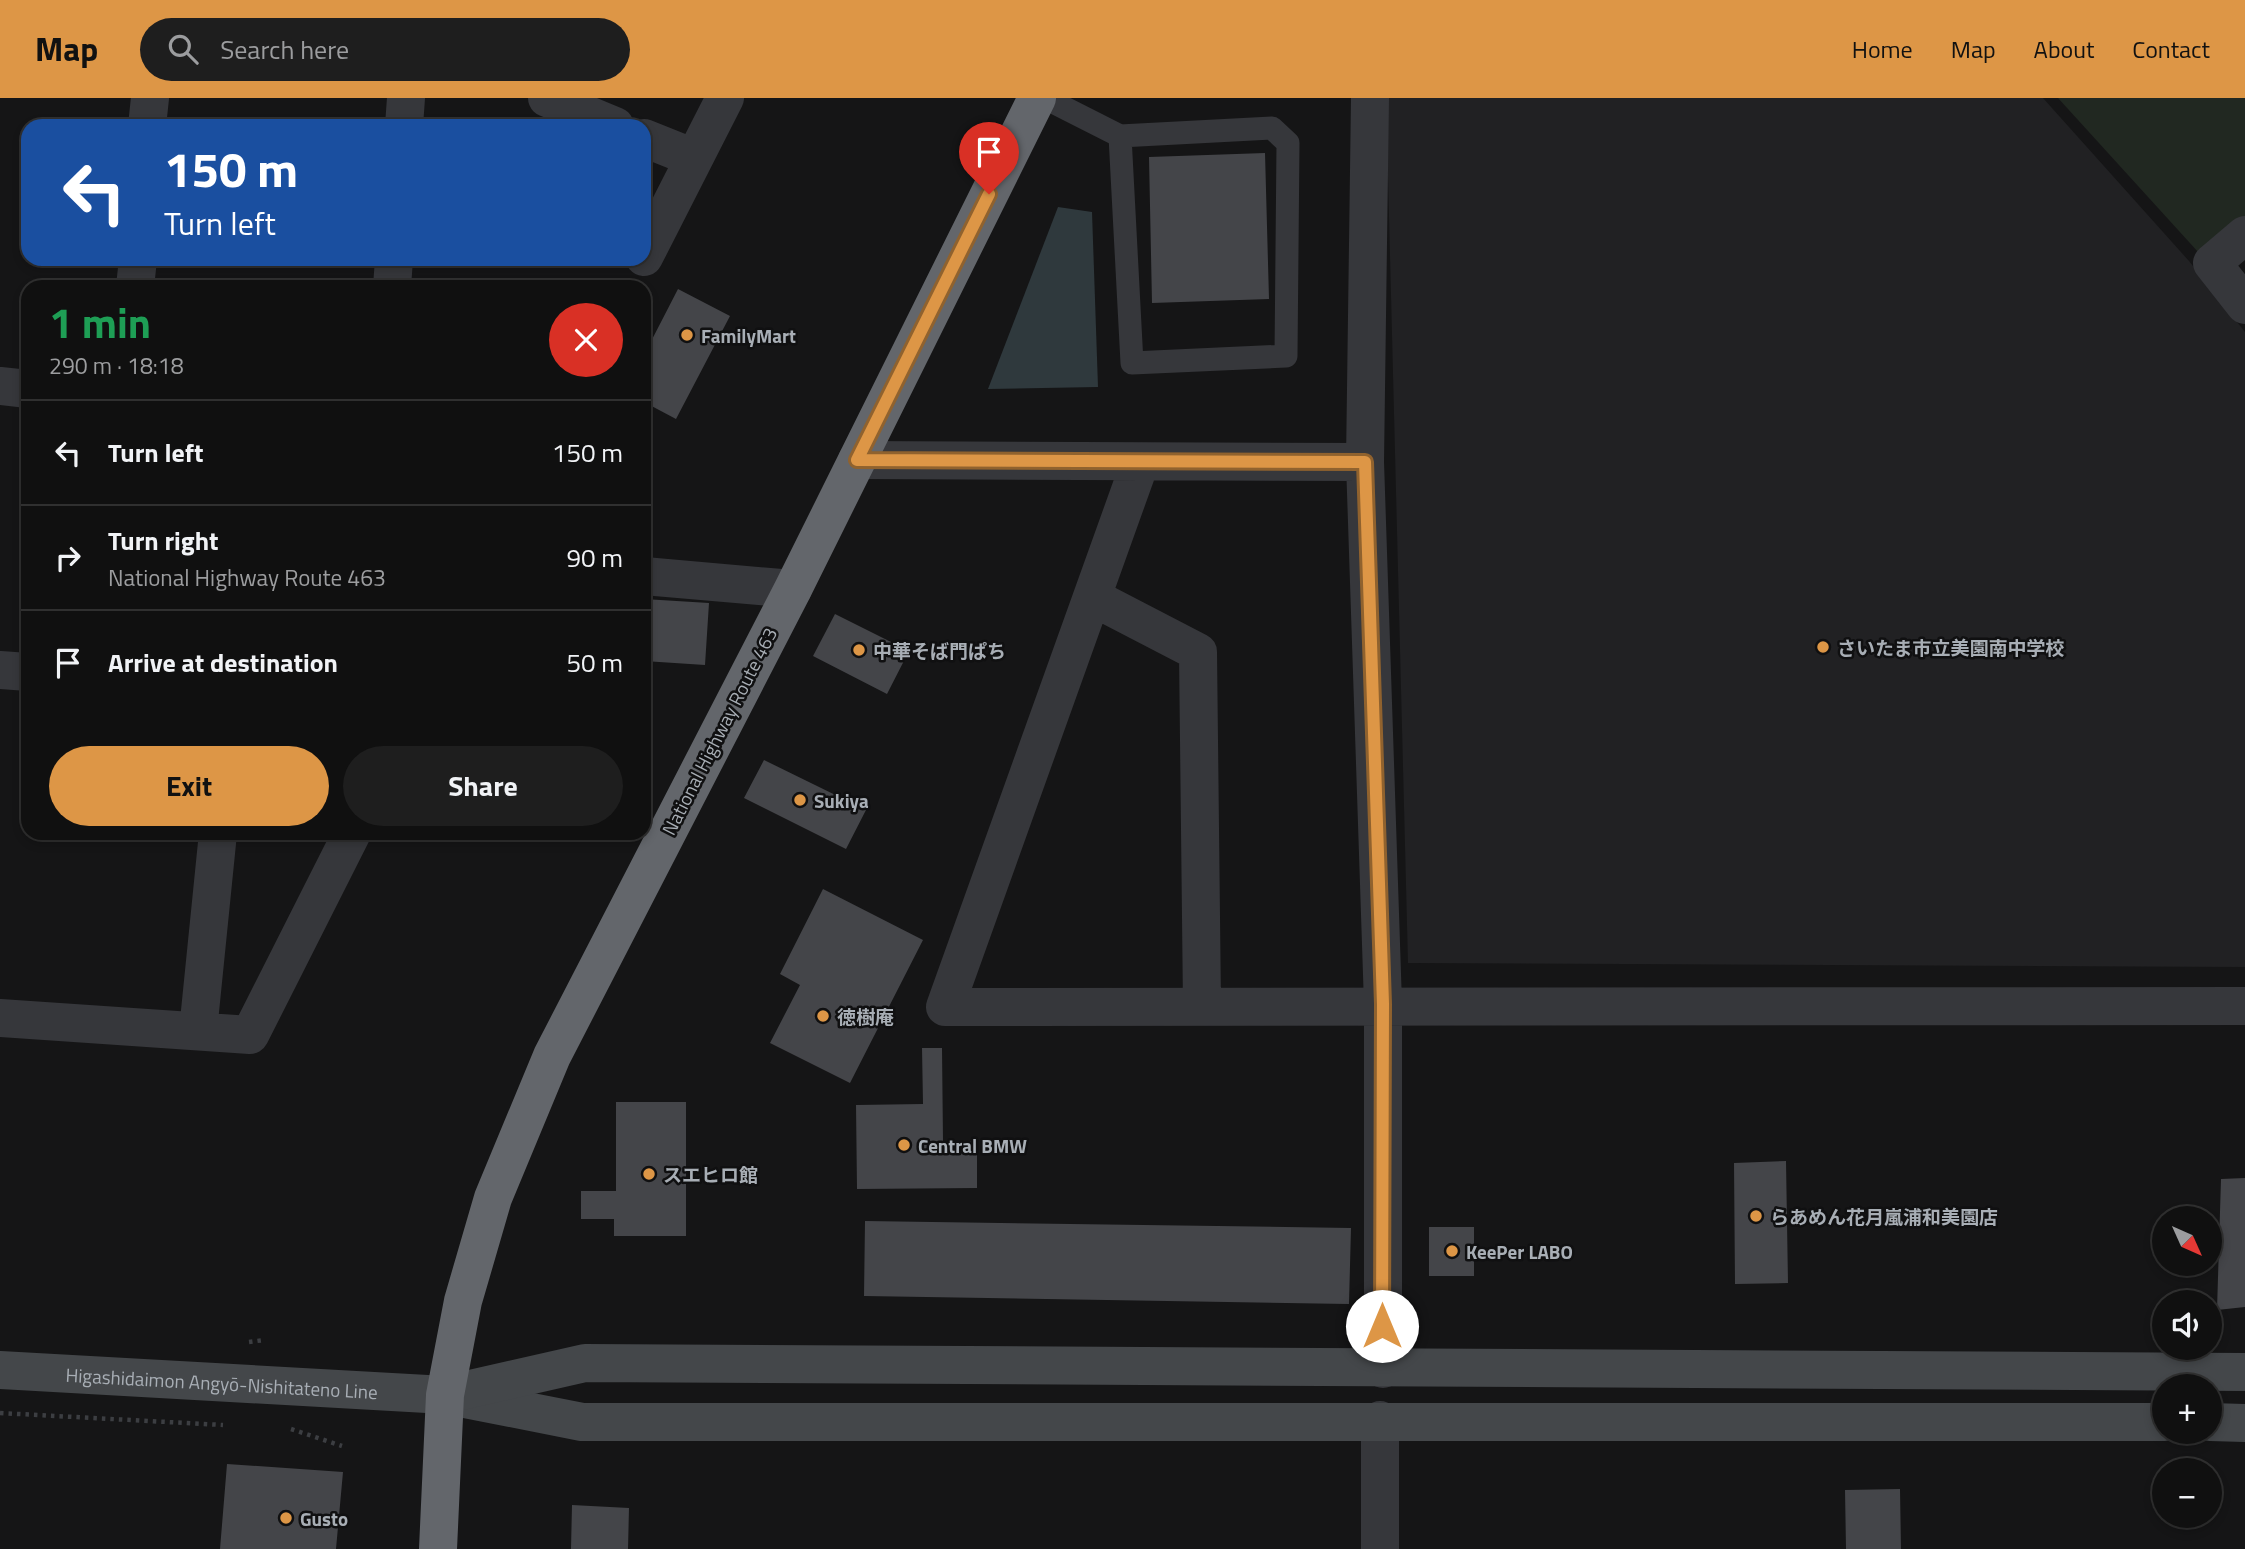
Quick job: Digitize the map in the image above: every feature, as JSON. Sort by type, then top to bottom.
[{"type":"highway","name":"National Highway Route 463","points":[[438,1549],[445,1395],[463,1301],[493,1198],[552,1056],[793,589],[1037,98]]},
{"type":"street","points":[[148,119],[150,98]]},
{"type":"street","points":[[404,119],[406,98]]},
{"type":"street","points":[[547,98],[598,119]]},
{"type":"street","points":[[651,244],[724,98]]},
{"type":"street","points":[[1370,98],[1365,462],[1383,1004],[1383,1369]]},
{"type":"street","points":[[651,141],[694,158]]},
{"type":"street","points":[[2245,235],[2212,262],[2245,305]]},
{"type":"street","points":[[0,386],[21,388]]},
{"type":"street","points":[[857,460],[1365,462]]},
{"type":"street","points":[[1140,463],[945,1007],[1383,1004],[2245,1006]]},
{"type":"street","points":[[651,577],[793,589]]},
{"type":"street","points":[[1092,597],[1198,652],[1202,1005]]},
{"type":"street","points":[[0,670],[21,672]]},
{"type":"street","points":[[198,1031],[217,840]]},
{"type":"street","points":[[0,1018],[250,1035],[348,840]]},
{"type":"street","points":[[445,1395],[584,1363],[2245,1372]]},
{"type":"street","name":"Higashidaimon Angyō-Nishitateno Line","points":[[0,1370],[445,1395]]},
{"type":"street","points":[[445,1395],[582,1422],[2152,1422]]},
{"type":"street","points":[[1380,1420],[1380,1549]]},
{"type":"street","points":[[2222,1422],[2245,1423]]},
{"type":"lane","points":[[1045,98],[1120,136],[1272,128],[1288,143],[1286,356],[1132,363],[1120,136]]},
{"type":"path","points":[[0,1413],[226,1425]]},
{"type":"path","points":[[281,1428],[295,1429],[342,1446]]},
{"type":"shaded area","name":"さいたま市立美園南中学校","points":[[1386,98],[2043,98],[2189,261],[2245,332],[2245,967],[1408,963]]},
{"type":"shaded area","points":[[2058,98],[2245,98],[2245,217],[2199,253]]},
{"type":"shaded area","points":[[1058,207],[1092,212],[1098,387],[988,389]]},
{"type":"building","points":[[1265,153],[1269,299],[1152,303],[1149,157]]},
{"type":"building","name":"FamilyMart","points":[[678,289],[730,316],[676,419],[651,406],[651,341]]},
{"type":"building","points":[[651,599],[709,603],[705,665],[651,661]]},
{"type":"building","points":[[835,614],[909,651],[887,694],[813,656]]},
{"type":"building","points":[[764,760],[866,810],[846,849],[744,798]]},
{"type":"building","points":[[823,889],[923,940],[850,1083],[770,1043],[800,985],[780,974]]},
{"type":"building","points":[[922,1048],[942,1048],[943,1141],[977,1141],[977,1188],[857,1189],[856,1105],[923,1104]]},
{"type":"building","points":[[616,1102],[686,1102],[686,1236],[614,1236],[614,1219],[581,1219],[581,1191],[616,1191]]},
{"type":"building","points":[[1786,1161],[1788,1283],[1735,1284],[1734,1163]]},
{"type":"building","points":[[2245,1178],[2245,1307],[2222,1309],[2222,1290],[2218,1290],[2218,1276],[2222,1276],[2221,1179]]},
{"type":"building","points":[[865,1221],[1351,1228],[1349,1304],[864,1296]]},
{"type":"building","name":"KeePer LABO","points":[[1429,1227],[1474,1227],[1474,1276],[1429,1276]]},
{"type":"building","points":[[227,1464],[343,1472],[336,1549],[220,1549]]},
{"type":"building","points":[[1900,1489],[1901,1549],[1846,1549],[1845,1490]]},
{"type":"building","points":[[572,1505],[629,1508],[628,1549],[571,1549]]},
{"type":"place","name":"FamilyMart","points":[[687,335]]},
{"type":"place","name":"さいたま市立美園南中学校","points":[[1823,647]]},
{"type":"place","name":"中華そば門ぱち","points":[[859,650]]},
{"type":"place","name":"Sukiya","points":[[800,800]]},
{"type":"place","name":"徳樹庵","points":[[823,1016]]},
{"type":"place","name":"Central BMW","points":[[904,1145]]},
{"type":"place","name":"スエヒロ館","points":[[649,1174]]},
{"type":"place","name":"らあめん花月嵐浦和美園店","points":[[1756,1216]]},
{"type":"place","name":"KeePer LABO","points":[[1452,1251]]},
{"type":"place","name":"Gusto","points":[[286,1518]]},
{"type":"route","points":[[989,194],[857,460],[1365,462],[1383,1004],[1382,1326]]}]
